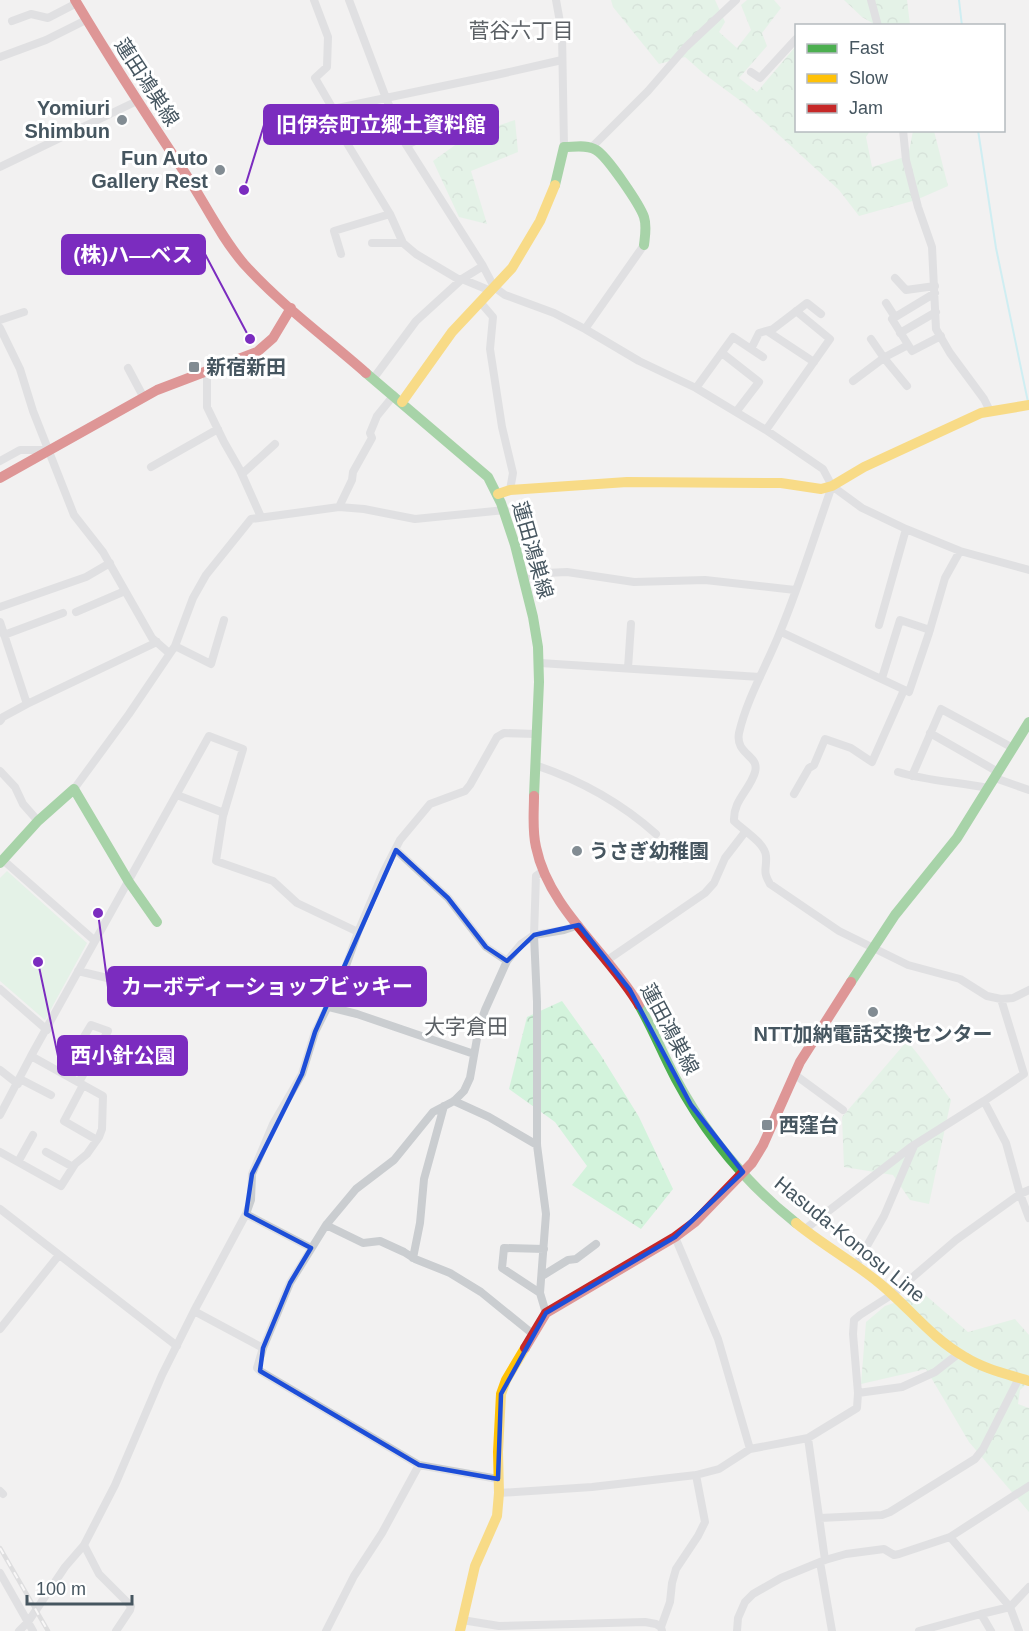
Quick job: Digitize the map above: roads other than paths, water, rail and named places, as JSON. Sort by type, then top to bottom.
[{"type":"street","points":[[314,0],[328,37],[327,67],[315,78],[333,109],[345,140],[390,214],[403,243],[416,254],[458,279],[493,289],[554,313],[639,361],[696,388],[766,430],[823,469],[832,486],[862,508],[906,529],[960,550],[1029,570]]},
{"type":"street","points":[[349,0],[386,98],[407,145],[483,266],[493,289]]},
{"type":"street","points":[[339,507],[352,480],[353,472],[372,438],[370,433],[377,416],[398,399],[452,332],[512,268],[540,221],[555,185],[564,147],[562,33],[556,0]]},
{"type":"street","points":[[591,148],[648,91],[686,47],[736,0]]},
{"type":"street","points":[[871,0],[877,24]]},
{"type":"street","points":[[12,21],[31,14],[48,18],[76,2]]},
{"type":"street","name":"蓮田鴻巣線","points":[[76,2],[229,244],[262,282],[488,477],[498,494],[505,510],[538,641],[540,663],[534,837],[543,871],[579,925],[630,990],[691,1105],[718,1143],[743,1172]]},
{"type":"street","points":[[0,57],[46,40],[86,20]]},
{"type":"street","points":[[751,72],[760,78],[795,40]]},
{"type":"street","points":[[333,109],[562,60]]},
{"type":"street","points":[[0,167],[137,101]]},
{"type":"street","points":[[407,145],[441,129]]},
{"type":"street","points":[[903,132],[906,160],[918,207],[932,247],[936,329],[990,411]]},
{"type":"street","points":[[564,147],[597,150],[608,161],[645,217],[644,245],[585,329]]},
{"type":"street","points":[[341,254],[334,231],[390,214]]},
{"type":"street","points":[[372,243],[403,243]]},
{"type":"street","points":[[373,379],[416,321],[462,279],[483,266]]},
{"type":"street","points":[[895,278],[906,290],[935,289]]},
{"type":"street","points":[[935,289],[892,319],[912,351],[941,336]]},
{"type":"street","points":[[480,303],[494,317],[490,349],[502,427],[513,473],[510,490]]},
{"type":"street","points":[[751,349],[759,333],[773,329],[807,303],[821,314]]},
{"type":"street","points":[[886,303],[895,317]]},
{"type":"street","points":[[0,478],[158,390],[257,352],[273,338],[291,308]]},
{"type":"street","points":[[766,430],[830,339],[796,311]]},
{"type":"street","points":[[0,320],[24,312]]},
{"type":"street","points":[[900,333],[936,312]]},
{"type":"street","points":[[0,328],[20,369],[33,411],[74,514],[110,563],[152,638],[172,650],[211,664],[224,620]]},
{"type":"street","points":[[767,331],[814,362]]},
{"type":"street","points":[[696,388],[732,338],[763,357]]},
{"type":"street","points":[[872,339],[907,386]]},
{"type":"street","points":[[853,381],[884,358],[908,345]]},
{"type":"street","points":[[722,353],[759,382],[736,412]]},
{"type":"street","points":[[128,368],[144,398]]},
{"type":"street","points":[[207,371],[207,407],[242,474],[261,517]]},
{"type":"street","points":[[498,494],[510,490],[627,482],[781,483],[821,489],[832,486],[864,467],[981,413],[1029,405]]},
{"type":"street","points":[[151,467],[218,429]]},
{"type":"street","points":[[242,474],[275,444]]},
{"type":"street","points":[[0,461],[20,450],[49,450]]},
{"type":"street","points":[[832,486],[780,632],[743,722],[738,741],[741,749],[755,763],[756,772],[733,813],[734,821],[762,845],[766,854],[764,874],[770,884],[832,927],[908,965],[960,979],[987,996],[1001,999],[1013,998],[1029,990]]},
{"type":"street","points":[[95,941],[1,861],[74,789],[129,714],[172,650],[193,598],[206,575],[251,519],[339,507],[364,509],[415,519],[505,510]]},
{"type":"street","points":[[879,625],[906,529]]},
{"type":"street","points":[[780,632],[909,692],[945,578],[960,550]]},
{"type":"street","points":[[0,608],[86,577],[110,563]]},
{"type":"street","points":[[523,577],[567,572],[634,582],[705,580],[795,590]]},
{"type":"street","points":[[76,612],[125,591]]},
{"type":"street","points":[[4,635],[63,613]]},
{"type":"street","points":[[882,678],[900,620],[930,630]]},
{"type":"street","points":[[0,622],[27,704]]},
{"type":"street","points":[[628,668],[631,624]]},
{"type":"street","points":[[0,721],[27,704],[157,642]]},
{"type":"street","points":[[540,663],[760,676]]},
{"type":"street","points":[[794,794],[809,768],[814,765],[825,739],[851,748],[872,762],[904,690]]},
{"type":"street","points":[[912,776],[941,709],[1012,748]]},
{"type":"street","points":[[696,1475],[705,1522],[676,1569],[662,1629],[656,1624],[645,1622],[461,1625],[475,1566],[496,1516],[499,1493],[501,1394],[506,1380],[546,1313],[675,1237],[695,1222],[752,1163],[763,1145],[794,1074],[872,948],[910,894],[946,854],[1029,722]]},
{"type":"street","points":[[19,1631],[28,1622],[65,1567],[84,1545],[115,1485],[162,1375],[246,1214],[251,1200],[252,1174],[273,1124],[302,1074],[315,1032],[341,980],[358,932],[400,840],[430,804],[465,791],[497,737],[504,733],[536,734]]},
{"type":"street","points":[[930,733],[997,775],[1029,790]]},
{"type":"street","points":[[0,1115],[209,736],[243,748],[224,813],[216,861],[273,881],[297,903],[358,932]]},
{"type":"street","points":[[535,765],[563,775],[610,799],[637,817],[656,834]]},
{"type":"street","points":[[898,772],[988,788]]},
{"type":"street","points":[[1,774],[15,787],[23,804],[39,821]]},
{"type":"street","points":[[74,789],[129,882],[157,922]]},
{"type":"street","points":[[177,795],[224,813]]},
{"type":"street","points":[[606,961],[705,893],[714,883],[725,858],[745,832]]},
{"type":"street","points":[[396,850],[448,898],[486,947],[507,961]]},
{"type":"street","points":[[543,871],[536,876],[534,935],[537,1002],[537,1145],[546,1214],[540,1293],[546,1313]]},
{"type":"street","points":[[498,1479],[419,1465],[257,1368],[290,1283],[326,1225],[356,1189],[394,1160],[433,1112],[454,1101],[464,1091],[470,1078],[479,1027],[507,961],[521,944],[534,935],[579,925]]},
{"type":"street","points":[[78,971],[191,998]]},
{"type":"street","points":[[0,989],[47,1030]]},
{"type":"street","points":[[804,1230],[915,1145],[1024,1074],[1001,999]]},
{"type":"street","points":[[329,1006],[474,1054]]},
{"type":"street","points":[[62,1074],[91,1026],[108,1031],[64,1121],[97,1140]]},
{"type":"street","points":[[0,1152],[62,1186],[73,1167],[87,1154],[97,1140],[102,1129],[103,1096],[31,1056]]},
{"type":"street","points":[[0,1070],[19,1082],[51,1095]]},
{"type":"street","points":[[794,1074],[843,1110]]},
{"type":"street","points":[[454,1101],[489,1117],[537,1145]]},
{"type":"street","points":[[984,1101],[1006,1143],[1029,1218]]},
{"type":"street","points":[[413,1258],[420,1223],[424,1179],[444,1106]]},
{"type":"street","points":[[18,1162],[33,1135]]},
{"type":"street","points":[[856,1265],[884,1216],[915,1145]]},
{"type":"street","points":[[46,1152],[73,1167]]},
{"type":"street","name":"Hasuda-Konosu Line","points":[[743,1172],[776,1206],[804,1230],[856,1265],[893,1294],[931,1332],[958,1354],[988,1368],[1024,1379]]},
{"type":"street","points":[[499,1493],[592,1487],[696,1475],[719,1469],[750,1449],[808,1438],[856,1408],[858,1393],[854,1320],[893,1294],[956,1240],[1029,1190]]},
{"type":"street","points":[[0,1209],[177,1346]]},
{"type":"street","points":[[246,1214],[311,1248]]},
{"type":"street","points":[[326,1225],[363,1243],[380,1241],[450,1273],[481,1292],[534,1335]]},
{"type":"street","points":[[675,1237],[718,1339],[750,1449]]},
{"type":"street","points":[[542,1276],[568,1260],[576,1259],[596,1244]]},
{"type":"street","points":[[540,1293],[502,1268],[504,1248],[544,1249]]},
{"type":"street","points":[[0,1329],[59,1255]]},
{"type":"street","points":[[194,1311],[263,1348]]},
{"type":"street","points":[[858,1393],[902,1387],[935,1372],[958,1354]]},
{"type":"street","points":[[819,1518],[882,1515],[890,1512],[975,1459],[1024,1379]]},
{"type":"street","points":[[808,1438],[832,1631]]},
{"type":"street","points":[[326,1631],[354,1576],[382,1533],[419,1465]]},
{"type":"street","points":[[737,1631],[738,1618],[745,1602],[753,1594],[781,1578],[846,1554],[884,1549],[894,1555],[950,1537],[1029,1486]]},
{"type":"street","points":[[950,1537],[1010,1607],[1019,1631]]},
{"type":"street","points":[[84,1545],[99,1574],[131,1606],[116,1631]]},
{"type":"street","points":[[0,1573],[33,1631]]},
{"type":"street","points":[[919,1631],[1010,1607],[1029,1587]]},
{"type":"street","points":[[981,1614],[991,1631]]},
{"type":"waterway","points":[[959,0],[962,24]]},
{"type":"waterway","points":[[978,132],[996,248],[1028,402]]},
{"type":"railway","points":[[0,1548],[48,1631]]},
{"type":"place","name":"Yomiuri Shimbun","points":[[122,120]]},
{"type":"place","name":"Fun Auto Gallery Rest","points":[[220,170]]},
{"type":"place","name":"旧伊奈町立郷土資料館","points":[[244,190]]},
{"type":"place","name":"(株)ハ―ベス","points":[[250,339]]},
{"type":"place","name":"新宿新田","points":[[194,367]]},
{"type":"place","name":"うさぎ幼稚園","points":[[577,851]]},
{"type":"place","name":"カーボディーショップビッキー","points":[[98,913]]},
{"type":"place","name":"西小針公園","points":[[38,962]]},
{"type":"place","name":"NTT加納電話交換センター","points":[[873,1012]]},
{"type":"place","name":"西窪台","points":[[767,1125]]},
{"type":"district","name":"菅谷六丁目","points":[[521,31]]},
{"type":"district","name":"大字倉田","points":[[466,1027]]}]
